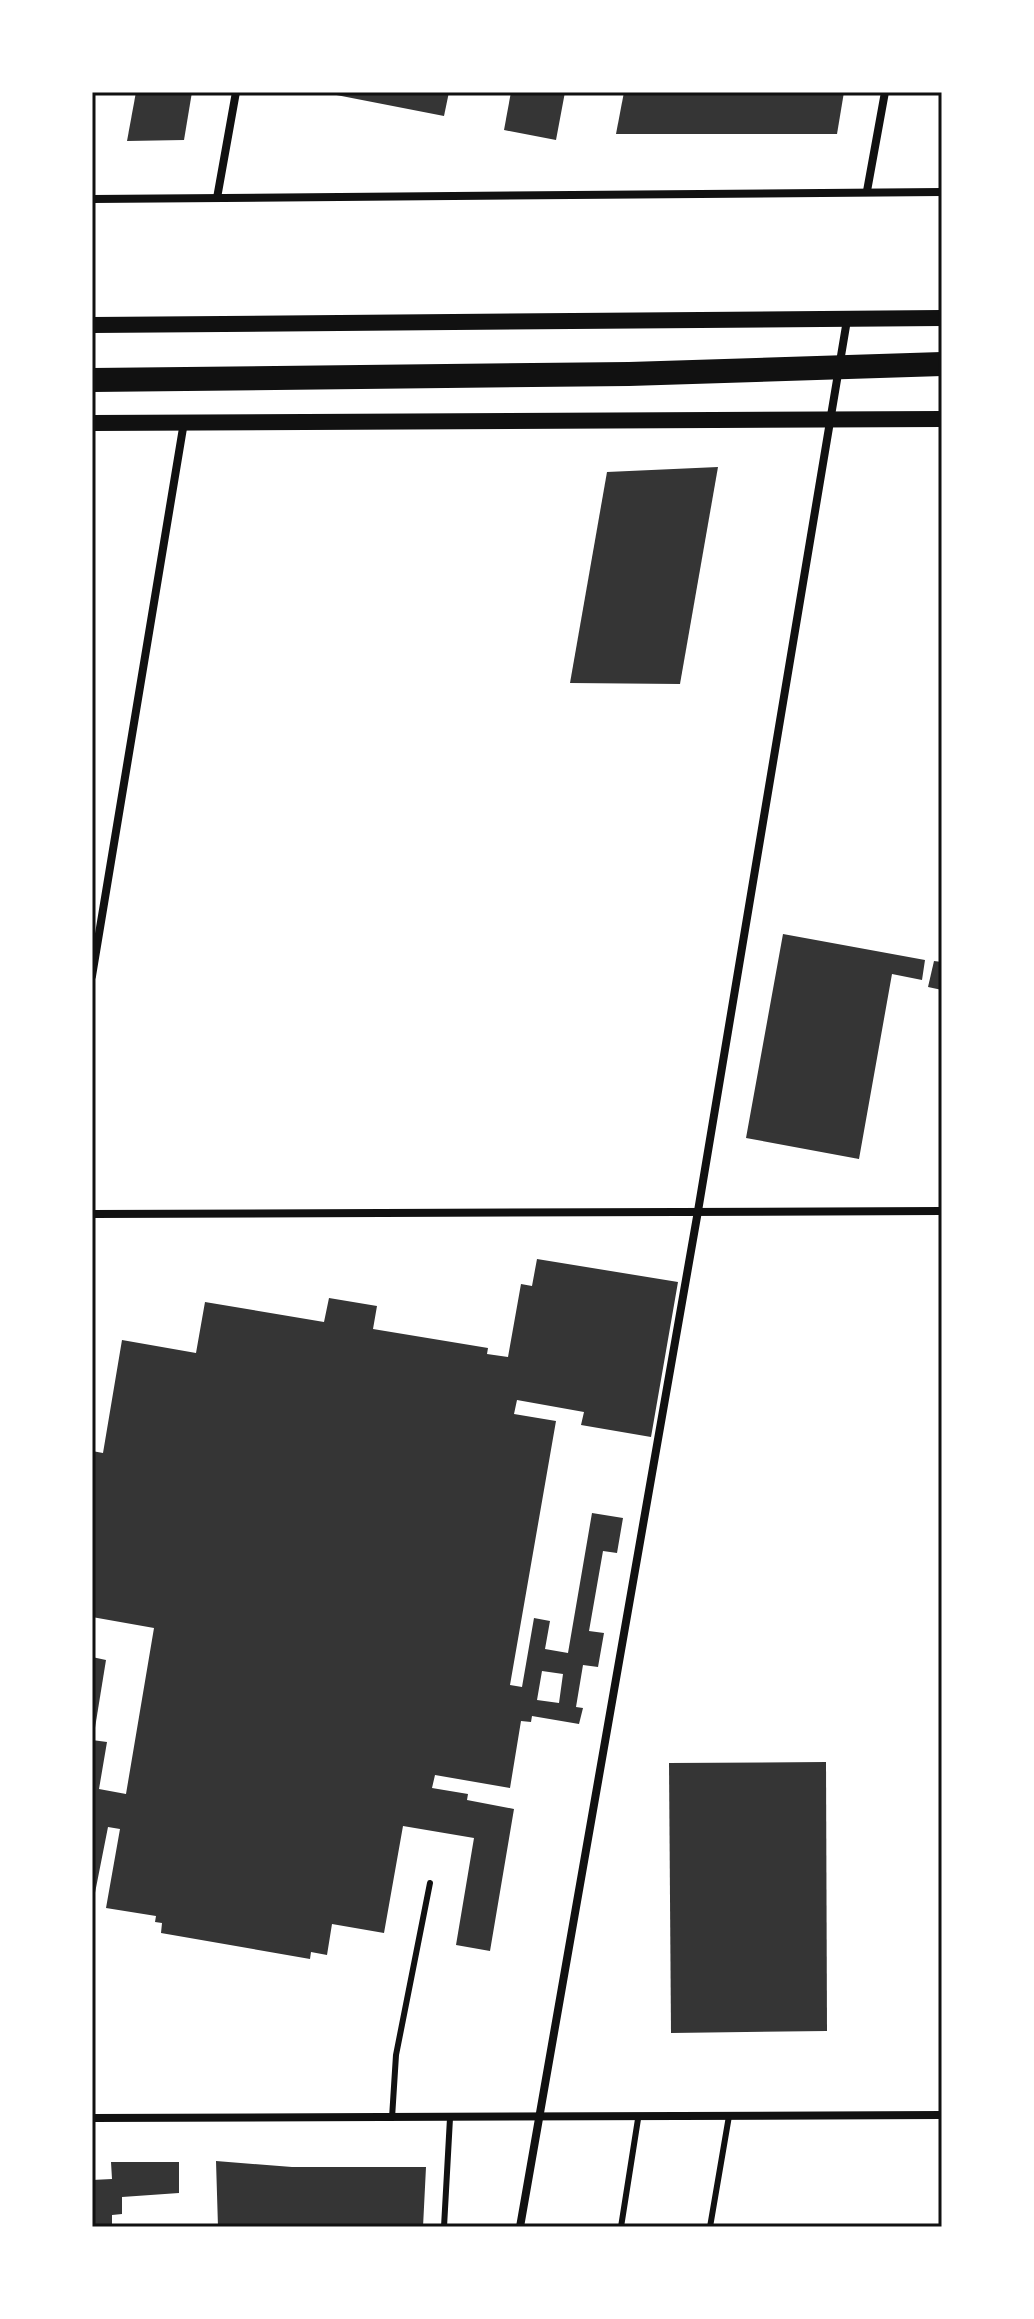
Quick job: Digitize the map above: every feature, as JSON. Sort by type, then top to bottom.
[{"type":"highway","points":[[102,380],[629,374],[942,364]]},
{"type":"main road","points":[[92,325],[942,318]]},
{"type":"main road","points":[[92,423],[942,419]]},
{"type":"street","points":[[217,198],[236,92]]},
{"type":"street","points":[[867,191],[885,92]]},
{"type":"street","points":[[92,199],[942,192]]},
{"type":"street","points":[[520,2227],[698,1211],[847,319]]},
{"type":"street","points":[[92,976],[184,422]]},
{"type":"street","points":[[92,1214],[942,1211]]},
{"type":"street","points":[[92,2118],[638,2119],[942,2115]]},
{"type":"lane","points":[[392,2118],[396,2055],[430,1883]]},
{"type":"lane","points":[[710,2227],[729,2116]]},
{"type":"lane","points":[[444,2227],[450,2118]]},
{"type":"lane","points":[[621,2227],[638,2119]]},
{"type":"building","points":[[136,92],[192,92],[184,140],[127,141]]},
{"type":"building","points":[[321,92],[449,92],[444,116]]},
{"type":"building","points":[[511,92],[565,92],[556,140],[504,130]]},
{"type":"building","points":[[624,92],[844,92],[837,134],[616,134]]},
{"type":"building","points":[[718,467],[680,684],[570,683],[607,472]]},
{"type":"building","points":[[783,934],[925,960],[922,980],[892,974],[859,1159],[746,1138]]},
{"type":"building","points":[[934,961],[942,962],[942,990],[928,987]]},
{"type":"building","points":[[537,1259],[678,1282],[651,1437],[581,1425],[584,1412],[517,1400],[514,1414],[556,1421],[510,1685],[522,1687],[534,1618],[550,1621],[545,1649],[568,1653],[592,1513],[623,1518],[617,1553],[603,1551],[589,1631],[604,1633],[598,1667],[583,1665],[576,1707],[583,1708],[579,1724],[532,1716],[531,1722],[521,1721],[510,1788],[435,1775],[432,1788],[468,1794],[467,1800],[514,1809],[490,1951],[456,1945],[474,1838],[403,1826],[384,1933],[332,1924],[327,1955],[311,1952],[310,1959],[161,1933],[162,1923],[155,1922],[156,1916],[106,1908],[120,1829],[108,1827],[92,1908],[92,1740],[107,1742],[99,1789],[126,1794],[154,1628],[92,1617],[92,1451],[103,1453],[122,1340],[196,1353],[205,1302],[324,1322],[329,1298],[377,1306],[373,1329],[488,1348],[487,1354],[508,1357],[521,1284],[532,1286]],"holes":[[[542,1671],[563,1674],[559,1703],[537,1700]]]},
{"type":"building","points":[[92,1657],[106,1660],[94,1734],[92,1734]]},
{"type":"building","points":[[826,1762],[827,2031],[671,2033],[669,1763]]},
{"type":"building","points":[[216,2161],[292,2167],[426,2167],[423,2227],[218,2227]]},
{"type":"building","points":[[111,2162],[179,2162],[179,2193],[122,2197],[122,2214],[112,2215],[112,2227],[92,2227],[92,2180],[112,2179]]}]
